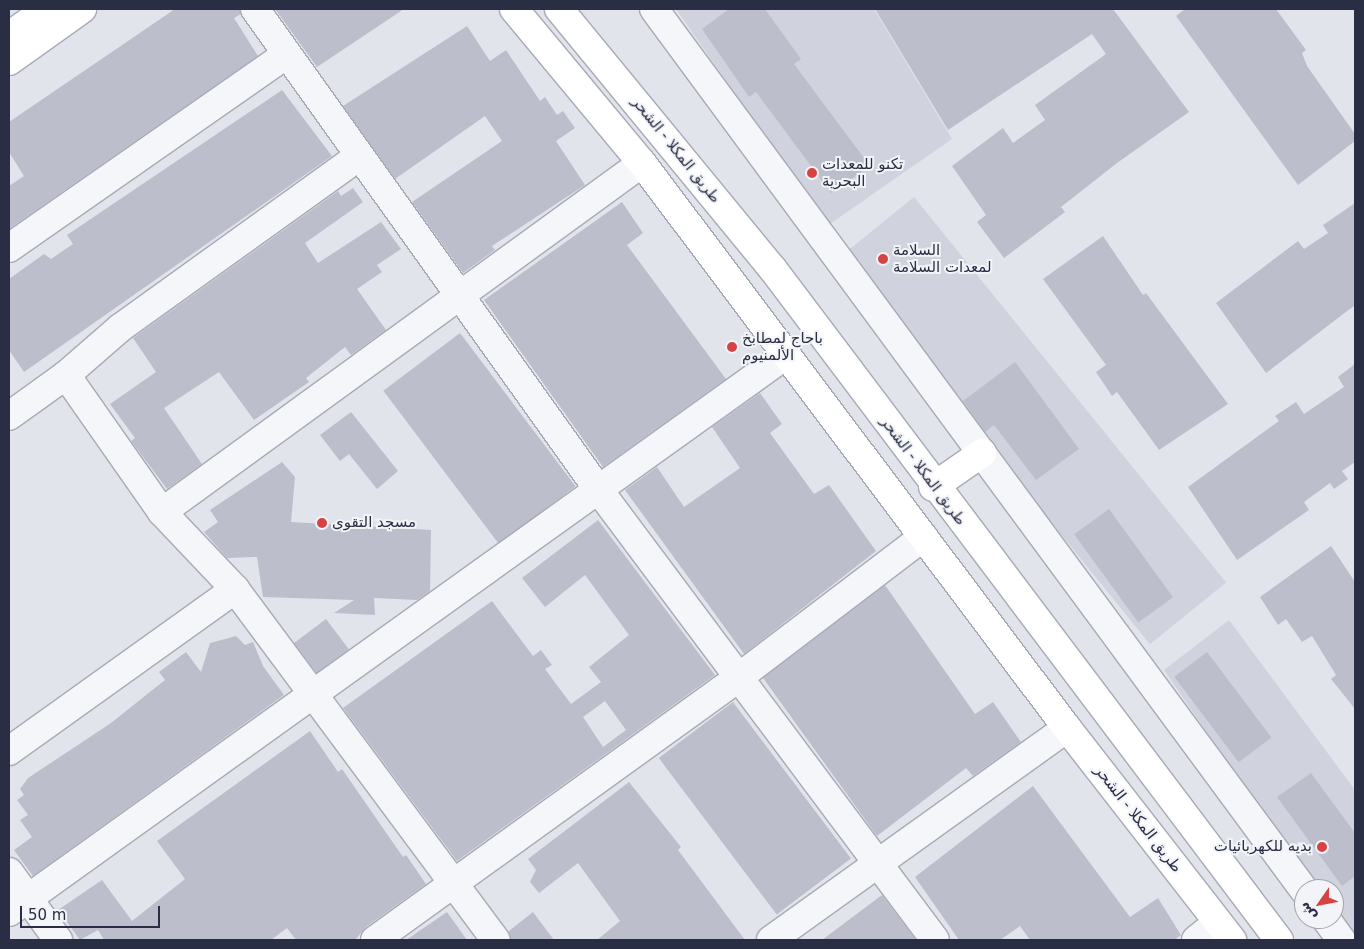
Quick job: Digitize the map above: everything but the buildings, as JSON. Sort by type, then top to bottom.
[{"type":"highway","points":[[9,36],[47,9]]},
{"type":"highway","points":[[9,61],[82,9]]},
{"type":"highway","name":"طريق المكلا - الشحر","points":[[514,9],[642,163],[1067,728],[1225,931]]},
{"type":"highway","name":"طريق المكلا - الشحر","points":[[559,9],[772,268],[933,487],[1279,940]]},
{"type":"highway","points":[[739,294],[772,268]]},
{"type":"highway","points":[[933,487],[982,453]]},
{"type":"highway","points":[[1225,931],[1248,899]]},
{"type":"street","points":[[255,9],[358,156],[598,489],[936,940]]},
{"type":"street","points":[[654,9],[1296,879]]},
{"type":"street","points":[[9,248],[286,55]]},
{"type":"street","points":[[9,416],[66,375],[120,328],[358,156]]},
{"type":"street","points":[[162,512],[642,163]]},
{"type":"street","points":[[18,906],[786,355]]},
{"type":"street","points":[[66,375],[162,512],[235,589],[311,696],[496,940]]},
{"type":"street","points":[[375,940],[738,678],[923,537]]},
{"type":"street","points":[[9,752],[235,589]]},
{"type":"street","points":[[771,940],[1067,728]]},
{"type":"street","points":[[9,872],[18,906],[58,940]]},
{"type":"street","points":[[1333,929],[1341,940]]},
{"type":"street","points":[[1196,940],[1225,931]]},
{"type":"shaded area","points":[[676,9],[874,9],[952,139],[827,226]]},
{"type":"shaded area","points":[[914,197],[1226,582],[1150,644],[838,259]]},
{"type":"shaded area","points":[[1229,620],[1355,790],[1355,940],[1350,940],[1342,929],[1344,929],[1344,879],[1307,879],[1164,670]]},
{"type":"place","name":"تكنو للمعدات البحرية","points":[[812,173]]},
{"type":"place","name":"السلامة لمعدات السلامة","points":[[883,259]]},
{"type":"place","name":"باحاج لمطابخ الألمنيوم","points":[[732,347]]},
{"type":"place","name":"مسجد التقوى","points":[[322,523]]},
{"type":"place","name":"بديه للكهربائيات","points":[[1322,847]]}]
